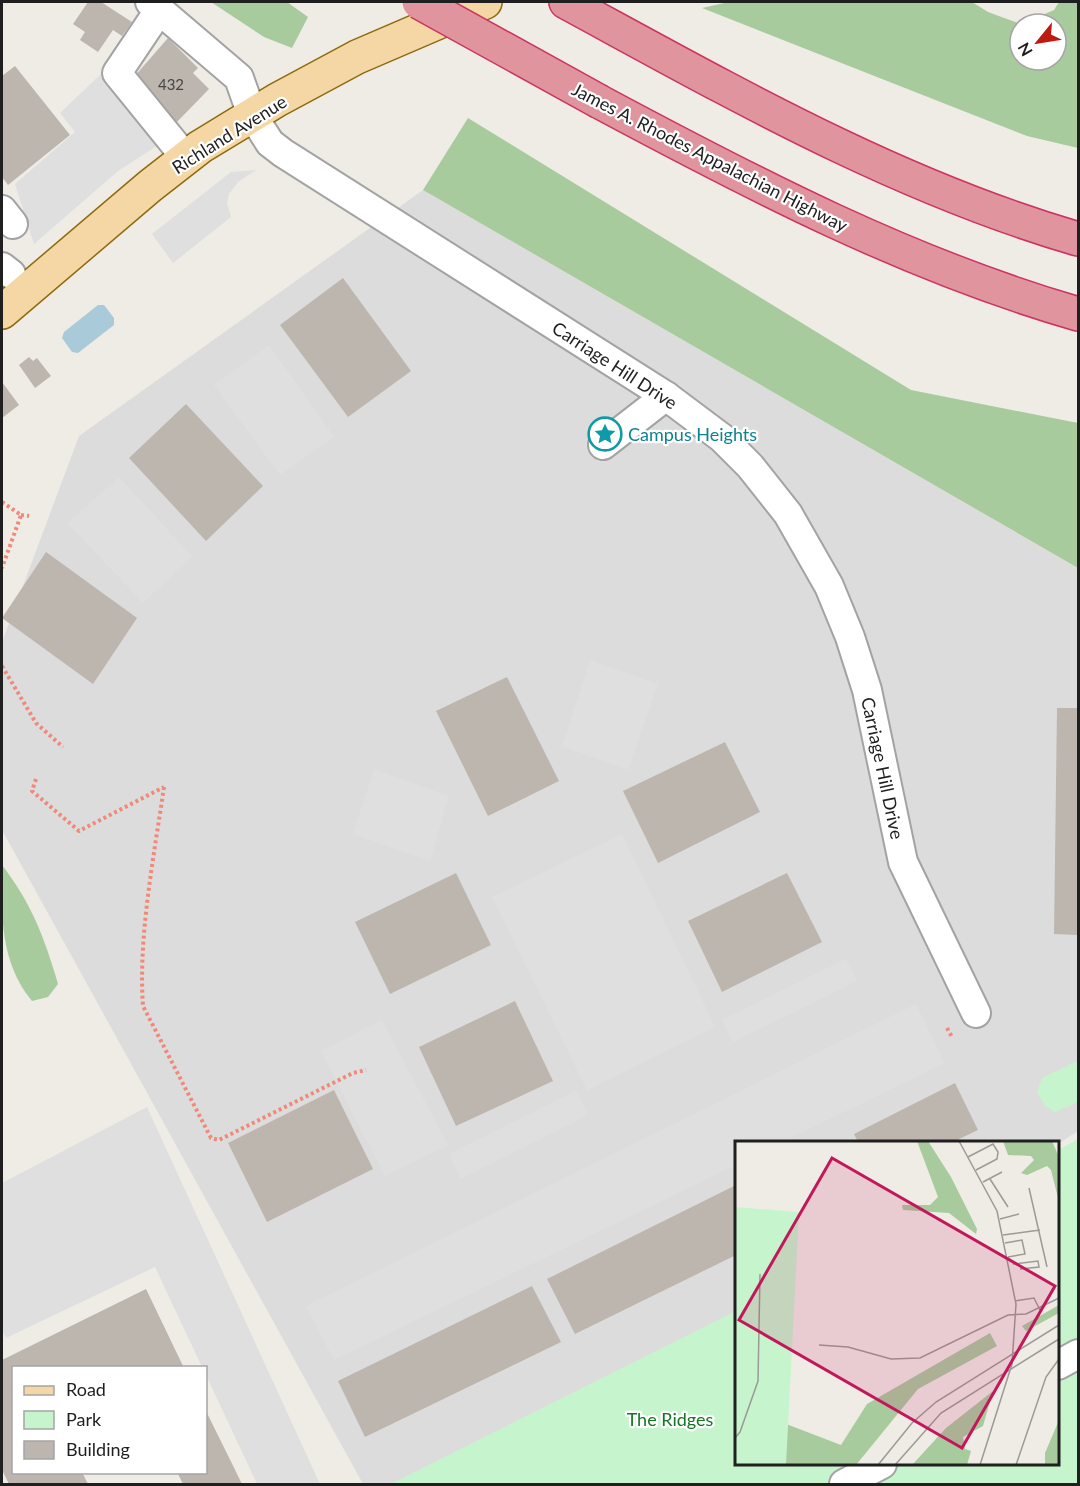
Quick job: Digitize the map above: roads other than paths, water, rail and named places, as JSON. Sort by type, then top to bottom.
[{"type":"highway","name":"James A. Rhodes Appalachian Highway","points":[[419,2],[755,185],[839,225],[1001,291],[1078,314]]},
{"type":"highway","points":[[566,2],[716,83],[878,165],[964,202],[1078,239]]},
{"type":"main road","name":"Richland Avenue","points":[[2,312],[186,158],[252,115],[357,57],[485,2]]},
{"type":"street","name":"Carriage Hill Drive","points":[[155,5],[239,78],[252,115],[270,143],[421,244],[666,396],[722,438],[763,481],[788,514],[829,586],[850,637],[867,690],[903,862],[976,1013]]},
{"type":"street","points":[[155,5],[117,73],[186,158]]},
{"type":"street","points":[[603,446],[666,396]]},
{"type":"street","points":[[1059,1364],[1078,1354]]},
{"type":"street","points":[[844,1485],[880,1465]]},
{"type":"water","points":[[98,305],[104,305],[114,318],[114,325],[78,353],[72,352],[62,338],[64,332]]},
{"type":"place","name":"Campus Heights","points":[[605,434]]},
{"type":"park label","name":"The Ridges","points":[[670,1419]]}]
